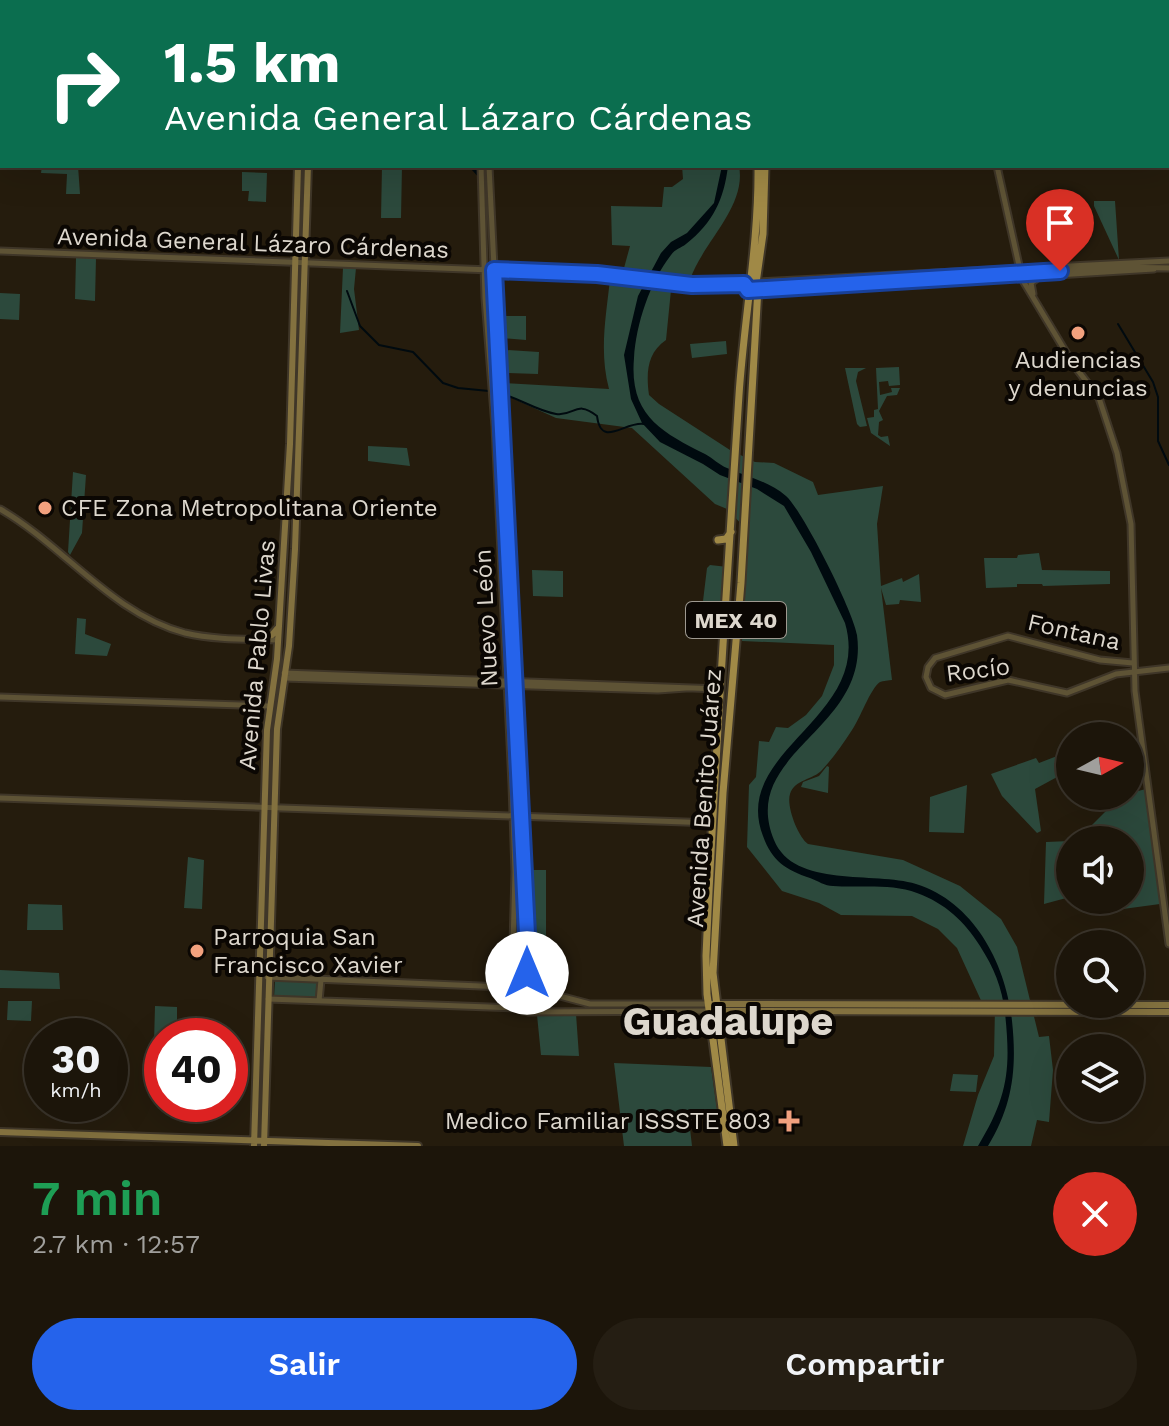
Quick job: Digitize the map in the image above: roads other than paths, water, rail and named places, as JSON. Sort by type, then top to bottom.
[{"type":"main road","name":"Avenida Pablo Livas","points":[[254,1143],[263,807],[268,706],[278,640],[291,419],[298,168]]},
{"type":"main road","name":"Avenida Pablo Livas","points":[[264,1143],[277,723],[290,629],[308,168]]},
{"type":"main road","name":"Avenida Benito Juárez","points":[[734,1146],[706,967],[713,823],[719,793],[741,583],[748,457],[751,286],[763,234],[765,187],[760,168]]},
{"type":"main road","name":"Avenida Benito Juárez","points":[[710,994],[719,793],[720,689],[735,459],[760,168]]},
{"type":"main road","points":[[718,540],[726,539],[732,530]]},
{"type":"main road","points":[[731,549],[738,552],[741,583]]},
{"type":"main road","points":[[262,639],[274,634],[279,626]]},
{"type":"main road","points":[[288,651],[278,640],[290,629]]},
{"type":"main road","points":[[262,639],[272,644],[277,653]]},
{"type":"main road","points":[[782,1008],[955,1004],[1169,1012]]},
{"type":"main road","points":[[1038,1008],[1169,1005]]},
{"type":"main road","points":[[712,1008],[982,1006]]},
{"type":"main road","name":"Avenida Benito Juárez","points":[[712,1008],[727,1146]]},
{"type":"main road","points":[[0,1132],[254,1143],[418,1146]]},
{"type":"street","name":"Nuevo León","points":[[481,168],[484,269],[526,988],[523,1011]]},
{"type":"street","name":"Nuevo León","points":[[489,168],[510,683]]},
{"type":"street","points":[[997,168],[1023,281],[1073,364],[1100,400],[1117,453],[1131,524],[1133,663],[1169,944]]},
{"type":"street","points":[[492,218],[482,223],[487,228],[493,226]]},
{"type":"street","name":"Avenida General Lázaro Cárdenas","points":[[0,251],[484,269],[625,277],[692,285],[842,283],[1019,271],[1063,273]]},
{"type":"street","name":"Avenida General Lázaro Cárdenas","points":[[751,286],[1169,261]]},
{"type":"street","points":[[1040,310],[1031,289],[1032,281],[1040,276],[1169,268]]},
{"type":"street","points":[[975,276],[1014,277],[1023,281]]},
{"type":"street","points":[[842,283],[855,278]]},
{"type":"street","points":[[486,304],[495,303]]},
{"type":"street","points":[[0,509],[147,617],[188,633],[278,640]]},
{"type":"street","name":"Fontana","points":[[926,677],[928,667],[940,656],[1011,636],[1100,660],[1133,663]]},
{"type":"street","points":[[1134,672],[1169,668]]},
{"type":"street","name":"Rocío","points":[[926,677],[931,688],[945,695],[1008,680],[1067,693],[1116,674],[1134,672]]},
{"type":"street","points":[[284,676],[658,690],[720,689]]},
{"type":"street","points":[[0,697],[268,706]]},
{"type":"street","points":[[0,798],[713,823]]},
{"type":"street","name":"Nuevo León","points":[[517,815],[513,943],[534,1012]]},
{"type":"street","points":[[267,977],[526,988],[585,1004],[712,1008]]},
{"type":"street","points":[[319,1001],[321,980]]},
{"type":"street","points":[[267,999],[534,1012],[712,1008]]},
{"type":"street","points":[[605,1004],[610,1011]]},
{"type":"waterway","points":[[473,168],[480,176]]},
{"type":"waterway","points":[[347,291],[360,326],[379,345],[413,352],[443,383],[489,391]]},
{"type":"waterway","points":[[1118,324],[1153,382],[1158,397],[1158,441],[1169,465]]},
{"type":"waterway","points":[[495,392],[556,414],[580,409],[590,411],[597,416],[603,431],[644,424]]},
{"type":"place","name":"Audiencias y denuncias","points":[[1078,333]]},
{"type":"place","name":"CFE Zona Metropolitana Oriente","points":[[45,508]]},
{"type":"place","name":"Parroquia San Francisco Xavier","points":[[197,951]]},
{"type":"place","name":"Medico Familiar ISSSTE 803","points":[[789,1121]]},
{"type":"district","name":"Guadalupe","points":[[728,1021]]}]
